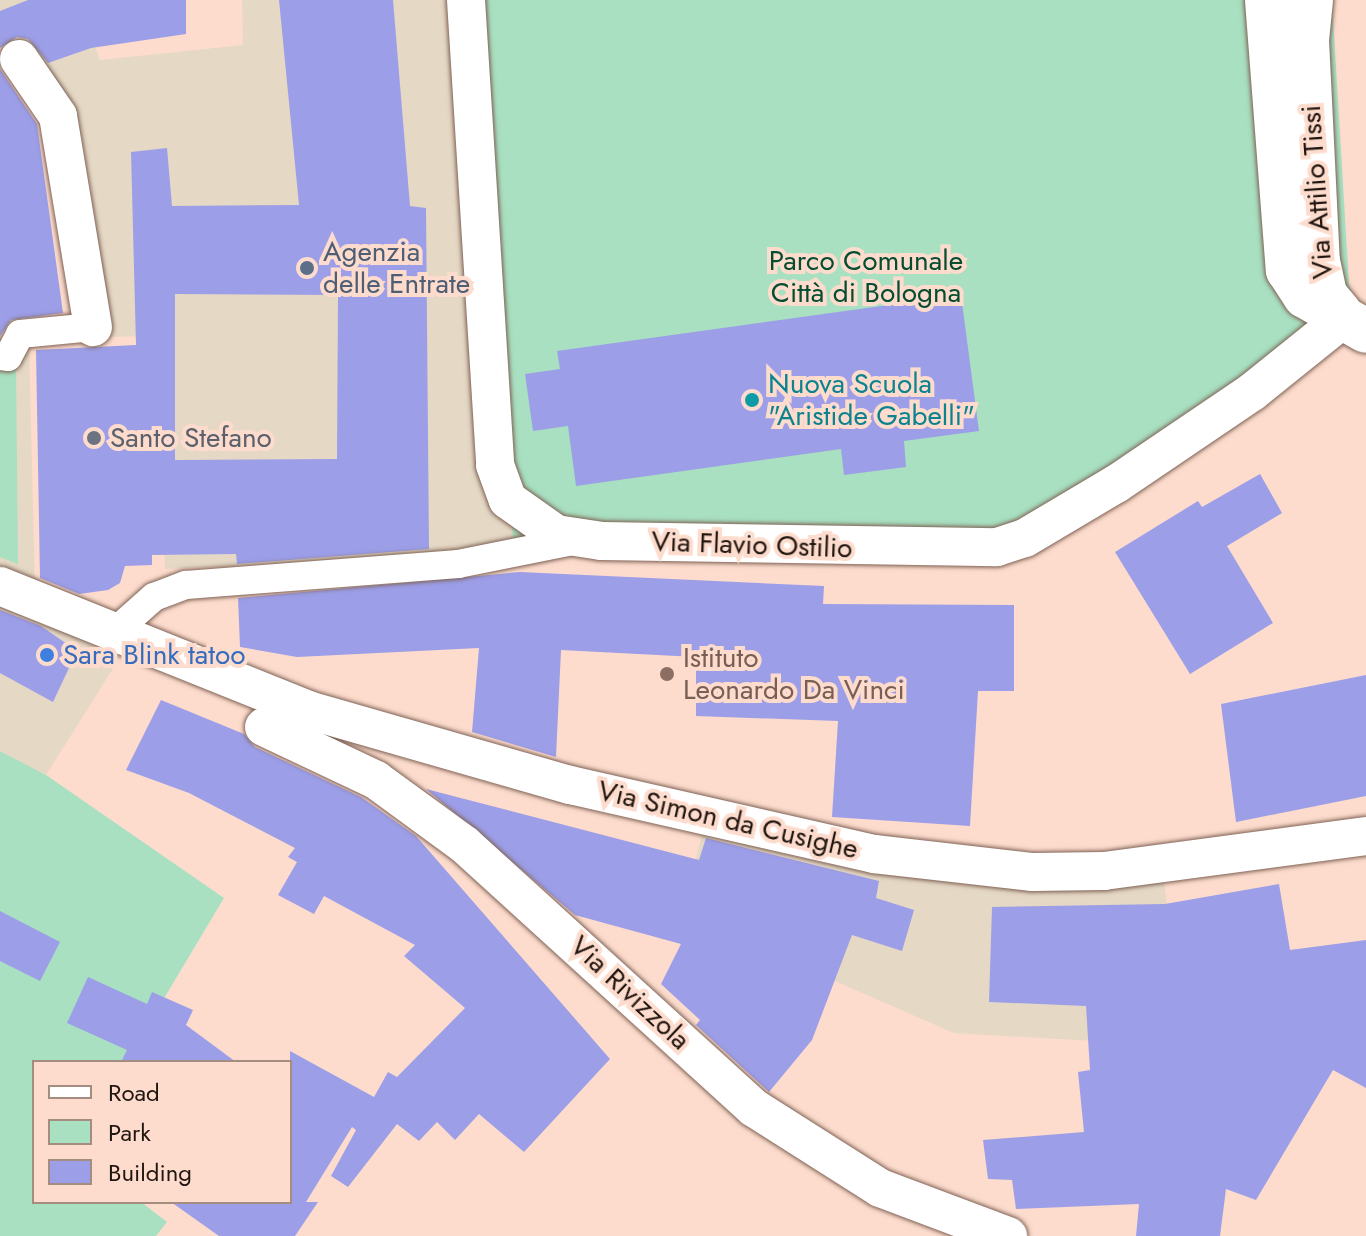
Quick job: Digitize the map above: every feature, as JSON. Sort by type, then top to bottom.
[{"type":"main road","name":"Via Attilio Tissi","points":[[1267,0],[1283,254],[1305,296],[1355,324]]},
{"type":"main road","name":"Via Attilio Tissi","points":[[1311,0],[1307,40],[1318,261],[1325,295],[1355,324]]},
{"type":"street","points":[[466,0],[495,465],[508,500],[522,514],[578,540]]},
{"type":"street","points":[[0,356],[8,357],[20,334],[93,327],[58,116],[10,46]]},
{"type":"street","name":"Via Flavio Ostilio","points":[[110,636],[154,597],[186,585],[458,564],[578,540],[997,547],[1025,538],[1128,476],[1355,324]]},
{"type":"street","name":"Via Simon da Cusighe","points":[[0,586],[110,636],[308,710],[484,761],[874,854],[1033,872],[1104,871],[1366,836]]},
{"type":"street","name":"Via Rivizzola","points":[[264,727],[376,780],[476,854],[754,1108],[880,1188],[1008,1236]]},
{"type":"shaded area","points":[[0,0],[78,0],[100,60],[243,45],[242,0],[477,0],[513,541],[447,557],[165,569],[158,336],[96,337],[46,81],[0,39]]},
{"type":"shaded area","points":[[0,302],[14,303],[29,339],[35,596],[136,632],[46,775],[0,751]]},
{"type":"shaded area","points":[[712,797],[895,844],[1162,861],[1182,1046],[954,1033],[681,914]]},
{"type":"green space","name":"Parco Comunale Città di Bologna","points":[[477,0],[1332,0],[1349,284],[1361,320],[987,553],[513,541]]},
{"type":"green space","points":[[0,368],[16,370],[18,564],[0,557]]},
{"type":"green space","points":[[0,751],[46,775],[224,898],[127,1060],[32,1060],[32,1204],[144,1204],[167,1222],[156,1236],[0,1236]]},
{"type":"building","points":[[28,0],[186,0],[186,34],[91,48],[48,63],[28,39],[17,37],[0,48],[0,11]]},
{"type":"building","points":[[279,0],[393,0],[410,206],[426,208],[429,549],[237,564],[236,554],[152,555],[152,565],[125,566],[120,583],[108,590],[79,594],[40,578],[36,350],[136,345],[131,152],[167,148],[172,206],[299,205]],"holes":[[[175,294],[338,295],[337,459],[175,460]]]},
{"type":"building","points":[[0,69],[37,124],[63,313],[11,320],[0,336]]},
{"type":"building","name":"Nuova Scuola \"Aristide Gabelli\"","points":[[961,295],[979,431],[904,441],[906,467],[844,475],[841,449],[576,486],[568,426],[533,431],[525,374],[560,369],[557,351]]},
{"type":"building","points":[[1260,474],[1282,513],[1227,546],[1273,623],[1190,674],[1115,552],[1198,501],[1202,507]]},
{"type":"building","points":[[520,572],[824,586],[823,604],[1014,605],[1014,691],[978,691],[970,826],[832,817],[838,721],[696,716],[696,657],[561,650],[556,757],[472,732],[479,648],[297,657],[240,647],[238,598]]},
{"type":"building","points":[[0,610],[41,626],[77,651],[53,702],[0,673]]},
{"type":"building","points":[[1366,675],[1366,796],[1236,822],[1221,704]]},
{"type":"building","points":[[161,700],[244,734],[255,747],[361,797],[416,836],[610,1059],[524,1152],[479,1114],[455,1140],[437,1122],[419,1141],[397,1124],[348,1187],[331,1176],[356,1130],[352,1127],[306,1202],[318,1202],[295,1236],[219,1236],[174,1204],[292,1204],[290,1051],[374,1097],[388,1072],[397,1077],[465,1008],[404,956],[415,945],[324,896],[314,914],[278,895],[297,862],[288,857],[295,848],[189,793],[126,770]]},
{"type":"building","points":[[426,789],[699,860],[706,838],[879,881],[876,898],[914,910],[902,951],[852,935],[812,1040],[769,1092],[696,1025],[700,1020],[661,984],[681,944],[575,915]]},
{"type":"building","points":[[1279,884],[1290,950],[1366,940],[1366,1088],[1333,1070],[1256,1200],[1226,1189],[1220,1236],[1136,1236],[1139,1204],[1016,1209],[1012,1180],[988,1179],[983,1140],[1084,1132],[1078,1072],[1090,1070],[1086,1006],[989,1002],[992,907],[1165,904]]},
{"type":"building","points":[[0,911],[60,942],[40,981],[0,961]]},
{"type":"building","points":[[88,977],[147,1004],[152,992],[193,1010],[186,1025],[233,1060],[122,1060],[127,1050],[67,1023]]},
{"type":"place","name":"Agenzia delle Entrate","points":[[307,268]]},
{"type":"place","name":"Nuova Scuola \"Aristide Gabelli\"","points":[[752,400]]},
{"type":"place","name":"Santo Stefano","points":[[94,438]]},
{"type":"place","name":"Sara Blink tatoo","points":[[47,655]]},
{"type":"place","name":"Istituto Leonardo Da Vinci","points":[[667,674]]}]
